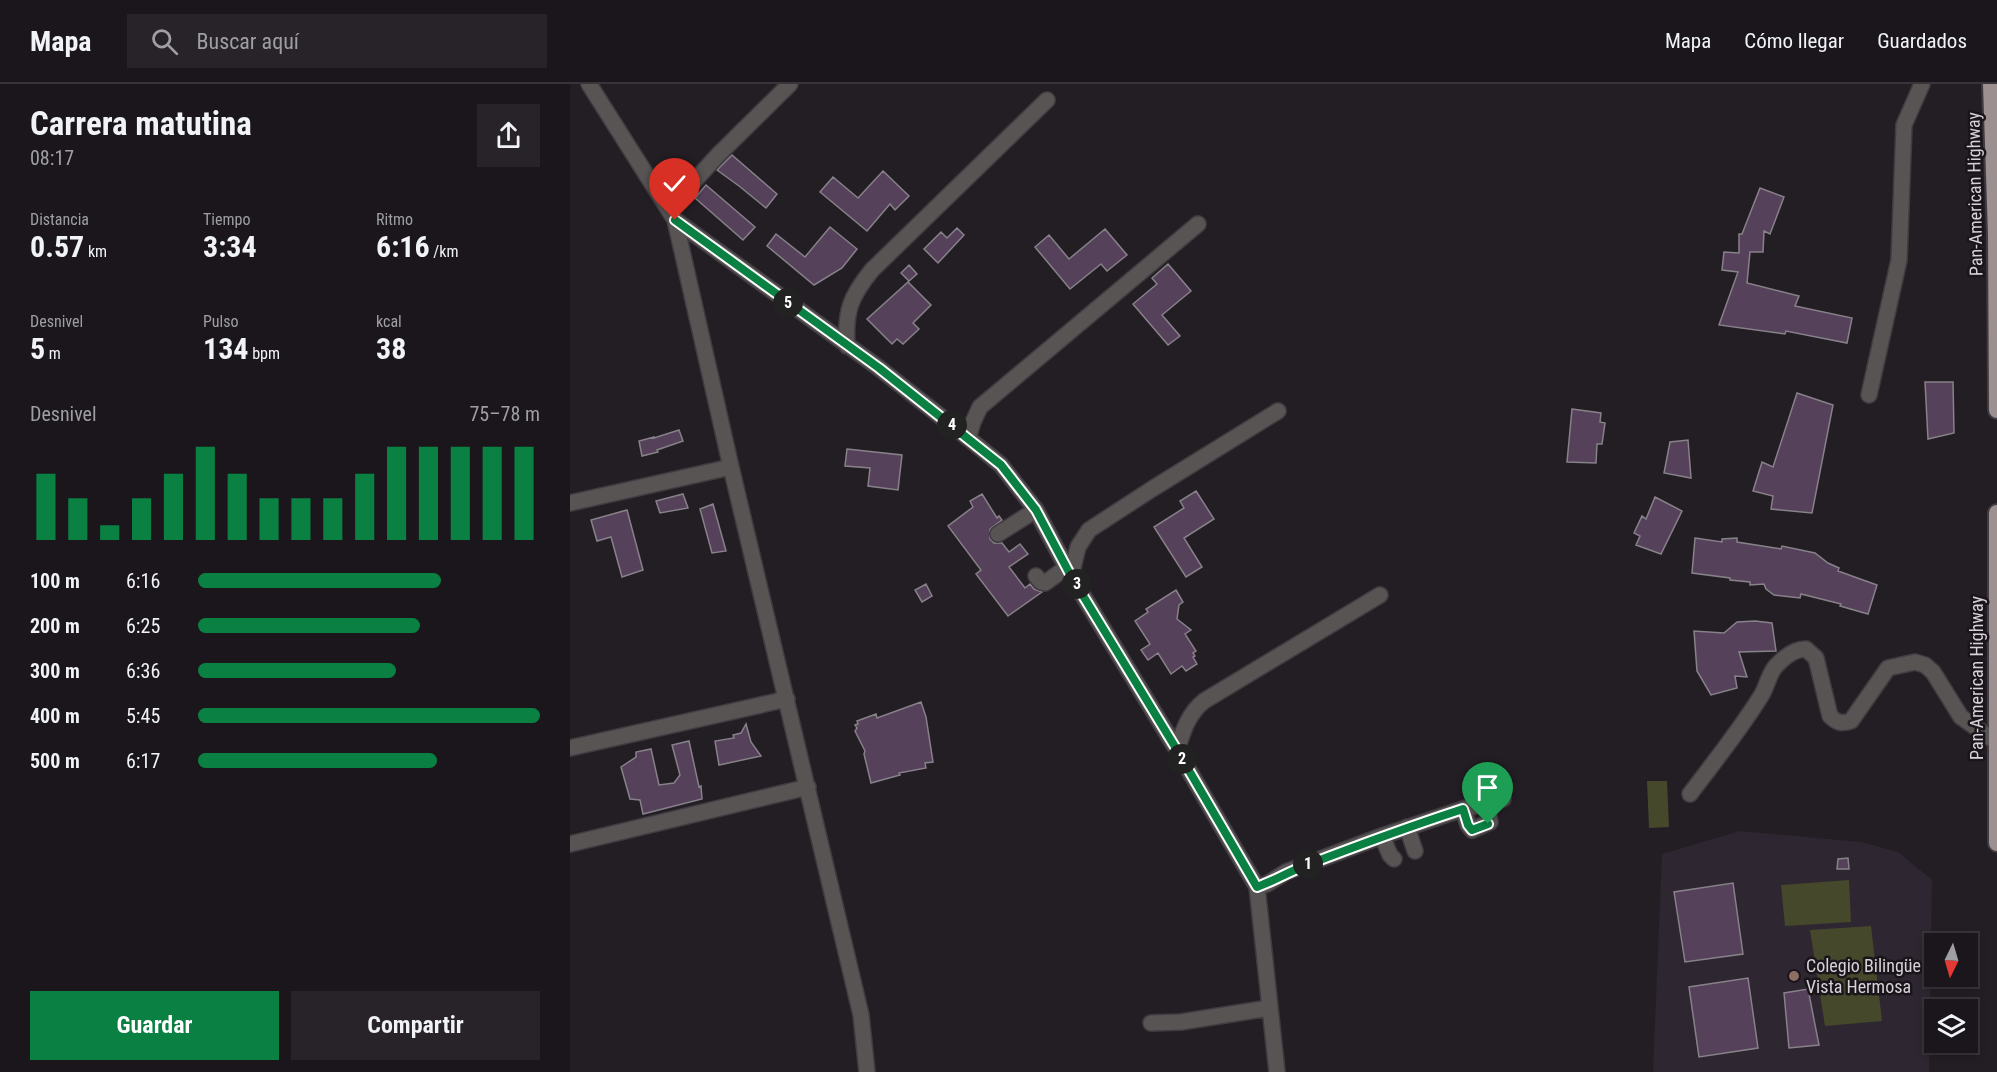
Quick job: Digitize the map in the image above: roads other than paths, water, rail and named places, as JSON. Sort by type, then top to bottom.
[{"type":"highway","name":"Pan-American Highway","points":[[1991,84],[1996,224],[1997,410]]},
{"type":"highway","name":"Pan-American Highway","points":[[1997,513],[1997,843]]},
{"type":"street","points":[[589,84],[672,215],[861,1015],[867,1072]]},
{"type":"street","points":[[672,215],[717,156],[790,84]]},
{"type":"street","points":[[1869,395],[1899,260],[1904,124],[1922,84]]},
{"type":"street","points":[[847,346],[846,331],[849,310],[855,291],[872,270],[1047,100]]},
{"type":"street","points":[[672,215],[879,368],[968,438],[1001,465],[1036,510],[1069,572],[1257,887],[1277,1072]]},
{"type":"street","points":[[968,438],[980,407],[1198,224]]},
{"type":"street","points":[[1036,576],[1045,583],[1069,572],[1078,548],[1089,531],[1278,411]]},
{"type":"street","points":[[570,503],[731,467]]},
{"type":"street","points":[[998,534],[1036,510]]},
{"type":"street","points":[[1177,750],[1187,721],[1194,709],[1204,701],[1380,596]]},
{"type":"street","points":[[1690,794],[1763,693],[1767,679],[1774,668],[1782,659],[1800,649],[1806,649],[1816,658],[1830,716],[1840,723],[1851,720],[1888,668],[1915,662],[1925,665],[1933,672],[1961,717],[1996,742]]},
{"type":"street","points":[[570,748],[787,699]]},
{"type":"street","points":[[570,844],[808,787]]},
{"type":"street","points":[[1257,887],[1267,884],[1286,872],[1407,827],[1503,799]]},
{"type":"street","points":[[1463,809],[1472,830],[1490,822],[1486,805]]},
{"type":"street","points":[[1407,827],[1414,851]]},
{"type":"street","points":[[1382,836],[1394,859]]},
{"type":"street","points":[[1151,1023],[1220,1023],[1269,1008]]},
{"type":"place","name":"Colegio Bilingüe Vista Hermosa","points":[[1794,976]]}]
